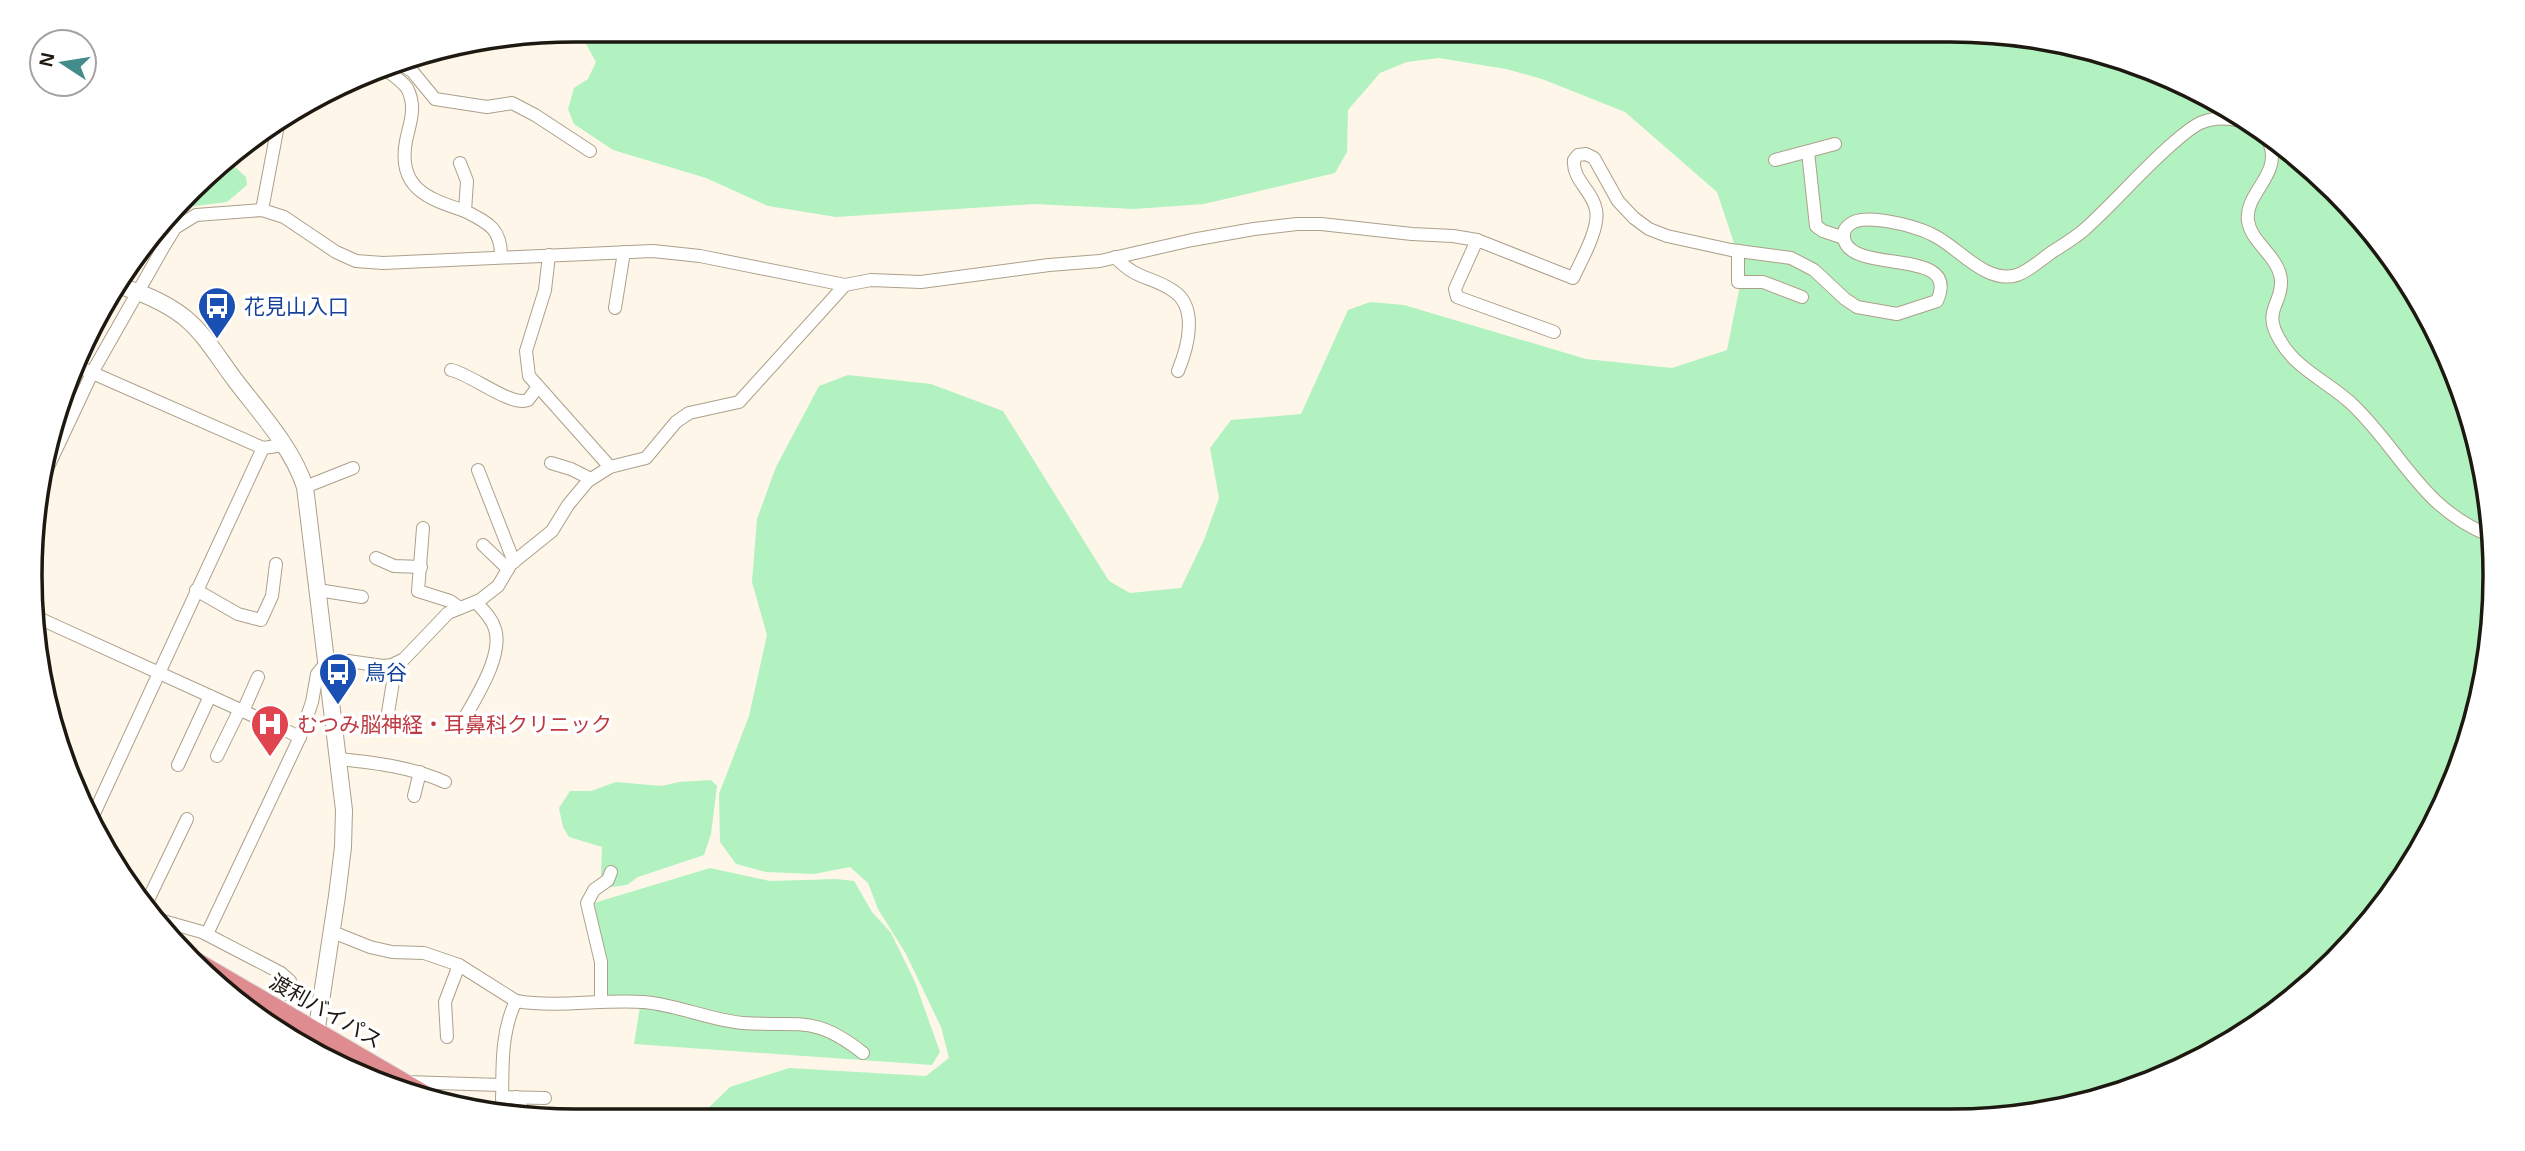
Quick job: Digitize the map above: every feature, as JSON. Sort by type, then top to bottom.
[{"type":"highway","name":"渡利バイパス","points":[[245,994],[315,1040],[403,1081]]},
{"type":"street","points":[[405,70],[412,71],[435,99],[487,107],[512,103],[590,150]]},
{"type":"street","points":[[394,74],[405,85],[413,106],[405,156],[411,181],[417,190],[440,203],[465,211],[486,222],[495,230],[501,242],[500,257]]},
{"type":"street","points":[[58,445],[93,371],[174,228],[196,215],[262,210],[284,217],[336,252],[356,261],[383,263],[677,252],[845,285],[871,280],[921,282],[972,277],[1115,257],[1254,229],[1321,223],[1477,240],[1573,278],[1588,247],[1597,217],[1596,208],[1574,166],[1578,155],[1586,154],[1594,158],[1601,167],[1606,183],[1618,201],[1649,229],[1667,236],[1738,251],[1791,258],[1805,264],[1857,307],[1897,314],[1937,301],[1940,280],[1931,271],[1918,265],[1858,255],[1848,247],[1844,238],[1845,229],[1850,223],[1870,218],[1931,234],[1981,268],[1998,274],[2017,275],[2083,231],[2157,157],[2200,123],[2228,120]]},
{"type":"street","points":[[262,210],[276,134]]},
{"type":"street","points":[[1776,160],[1835,144]]},
{"type":"street","points":[[2271,150],[2270,171],[2248,215],[2248,225],[2278,270],[2281,282],[2272,323],[2280,340],[2298,364],[2353,405],[2437,504],[2481,531]]},
{"type":"street","points":[[1808,152],[1816,226],[1844,238]]},
{"type":"street","points":[[460,163],[467,180],[465,211]]},
{"type":"street","points":[[1477,240],[1455,289],[1457,297],[1553,332]]},
{"type":"street","points":[[1738,251],[1738,282],[1763,282],[1802,297]]},
{"type":"street","points":[[615,309],[624,252]]},
{"type":"street","points":[[549,255],[545,290],[526,351],[529,376],[610,467]]},
{"type":"street","points":[[1115,257],[1129,271],[1165,286],[1183,299],[1188,311],[1189,325],[1178,371]]},
{"type":"street","points":[[207,934],[300,737],[312,702],[317,674],[328,666],[348,661],[383,666],[404,659],[449,613],[476,602],[498,586],[511,566],[552,531],[568,505],[591,480],[610,467],[646,458],[689,412],[739,402],[845,285]]},
{"type":"street","points":[[126,288],[159,300],[188,320],[284,446],[300,470],[305,487],[340,759],[344,810],[343,847],[315,1040]]},
{"type":"street","points":[[84,368],[263,448],[284,446]]},
{"type":"street","points":[[451,370],[467,374],[516,402],[528,400],[537,388]]},
{"type":"street","points":[[96,809],[263,448]]},
{"type":"street","points":[[551,463],[571,469],[591,480]]},
{"type":"street","points":[[305,487],[353,468]]},
{"type":"street","points":[[478,470],[511,566]]},
{"type":"street","points":[[423,528],[418,591],[450,601],[460,608]]},
{"type":"street","points":[[483,545],[511,566]]},
{"type":"street","points":[[376,558],[394,566],[421,567]]},
{"type":"street","points":[[196,590],[238,614],[261,620],[272,596],[276,564]]},
{"type":"street","points":[[318,590],[362,597]]},
{"type":"street","points":[[459,728],[487,677],[497,638],[490,618],[476,602]]},
{"type":"street","points":[[44,621],[300,737]]},
{"type":"street","points":[[387,719],[396,663]]},
{"type":"street","points":[[217,756],[258,677]]},
{"type":"street","points":[[178,765],[210,696]]},
{"type":"street","points":[[340,759],[397,766],[445,782]]},
{"type":"street","points":[[414,796],[420,772]]},
{"type":"street","points":[[150,897],[187,819]]},
{"type":"street","points":[[601,1000],[601,962],[587,904],[594,890],[608,880],[611,872]]},
{"type":"street","points":[[171,923],[207,934],[281,973],[290,981],[287,994]]},
{"type":"street","points":[[330,931],[370,947],[392,952],[424,953],[459,965],[516,1001],[557,1004],[601,1000],[648,1002],[742,1023],[817,1025],[863,1053]]},
{"type":"street","points":[[447,1037],[445,1002],[459,965]]},
{"type":"street","points":[[502,1103],[506,1033],[516,1001]]},
{"type":"street","points":[[408,1082],[502,1091],[516,1097],[545,1098]]},
{"type":"street","points":[[516,1097],[521,1106]]},
{"type":"green space","points":[[585,42],[1950,42],[1984,43],[2054,52],[2121,70],[2216,113],[2274,152],[2301,174],[2327,198],[2373,251],[2412,309],[2428,340],[2455,404],[2465,437],[2473,471],[2482,541],[2482,610],[2478,645],[2473,680],[2455,747],[2428,811],[2393,872],[2351,927],[2301,977],[2246,1019],[2185,1054],[2121,1081],[2054,1099],[1984,1108],[1950,1109],[707,1109],[730,1087],[789,1068],[926,1076],[949,1058],[941,1027],[906,954],[878,909],[868,883],[850,867],[814,874],[766,872],[736,864],[720,842],[719,794],[749,716],[767,635],[752,582],[757,519],[776,467],[819,386],[848,375],[931,384],[1003,411],[1109,581],[1130,593],[1181,588],[1204,540],[1219,498],[1210,448],[1231,420],[1301,414],[1348,310],[1370,302],[1404,305],[1586,359],[1672,368],[1727,350],[1743,270],[1717,192],[1625,112],[1542,79],[1506,69],[1439,58],[1407,62],[1380,73],[1348,110],[1347,152],[1335,173],[1204,204],[1134,209],[1034,204],[836,217],[768,206],[706,178],[613,150],[574,124],[568,109],[574,88],[588,79],[596,62]]},
{"type":"green space","points":[[234,166],[246,177],[247,185],[227,202],[190,207]]},
{"type":"green space","points":[[711,780],[717,786],[711,834],[704,855],[638,877],[627,885],[604,888],[601,875],[602,847],[569,837],[563,827],[559,808],[570,791],[591,791],[616,782],[662,786]]},
{"type":"green space","points":[[710,868],[770,881],[854,881],[872,912],[891,933],[915,982],[940,1052],[932,1065],[634,1044],[641,1000],[605,997],[604,961],[594,903]]},
{"type":"place","name":"花見山入口","points":[[217,340]]},
{"type":"place","name":"鳥谷","points":[[338,706]]},
{"type":"place","name":"むつみ脳神経・耳鼻科クリニック","points":[[270,758]]}]
